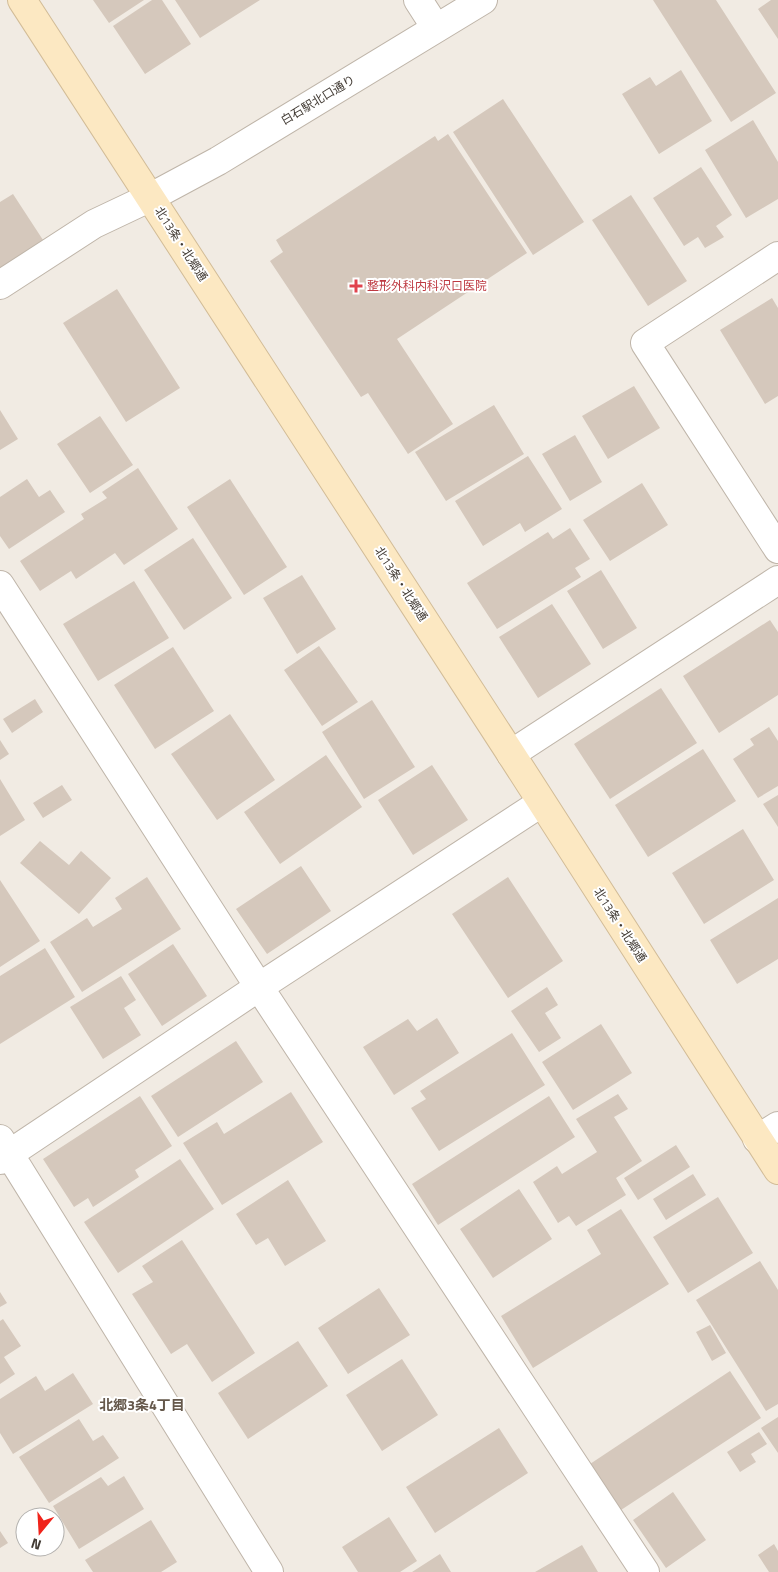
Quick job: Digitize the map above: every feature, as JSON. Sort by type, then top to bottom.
[{"type":"main road","name":"北13条・北郷通","points":[[22,0],[541,803],[768,1132],[778,1170]]},
{"type":"street","points":[[418,0],[436,28]]},
{"type":"street","name":"白石駅北口通り","points":[[0,285],[94,224],[151,197],[218,161],[483,0]]},
{"type":"street","points":[[778,256],[645,343],[778,549]]},
{"type":"street","points":[[511,754],[778,580]]},
{"type":"street","points":[[0,586],[259,987],[645,1572]]},
{"type":"street","points":[[269,1572],[3,1151],[541,803]]},
{"type":"building","points":[[93,0],[144,0],[109,23]]},
{"type":"building","points":[[152,0],[162,0],[191,44],[145,74],[113,26]]},
{"type":"building","points":[[175,0],[260,0],[200,38]]},
{"type":"building","points":[[653,0],[716,0],[776,93],[731,122]]},
{"type":"building","points":[[771,0],[778,0],[778,39],[758,9]]},
{"type":"building","points":[[681,70],[712,121],[659,154],[622,94],[650,77],[656,86]]},
{"type":"building","points":[[503,99],[584,222],[533,255],[453,132]]},
{"type":"building","points":[[753,120],[778,162],[778,199],[746,218],[705,150]]},
{"type":"building","points":[[448,134],[527,253],[397,339],[453,424],[408,454],[368,393],[361,397],[270,261],[283,252],[276,240],[435,136],[438,141]]},
{"type":"building","points":[[701,167],[732,215],[716,226],[724,237],[705,248],[698,237],[684,246],[653,198]]},
{"type":"building","points":[[13,194],[43,240],[0,269],[0,202]]},
{"type":"building","points":[[631,195],[687,281],[648,306],[592,220]]},
{"type":"building","points":[[117,289],[180,388],[126,422],[63,323]]},
{"type":"building","points":[[772,298],[778,308],[778,396],[765,404],[720,330]]},
{"type":"building","points":[[634,386],[660,428],[608,459],[582,416]]},
{"type":"building","points":[[494,405],[524,454],[446,501],[415,452]]},
{"type":"building","points":[[0,410],[18,439],[0,450]]},
{"type":"building","points":[[100,416],[133,465],[90,493],[57,444]]},
{"type":"building","points":[[575,435],[602,482],[570,501],[542,454]]},
{"type":"building","points":[[528,456],[562,509],[525,532],[520,523],[483,546],[455,501]]},
{"type":"building","points":[[138,468],[178,529],[124,565],[115,553],[76,579],[71,571],[40,591],[20,561],[84,519],[81,514],[107,498],[102,492]]},
{"type":"building","points":[[27,479],[39,497],[50,490],[65,512],[9,549],[0,536],[0,497]]},
{"type":"building","points":[[230,479],[287,567],[244,595],[187,507]]},
{"type":"building","points":[[642,483],[668,525],[610,561],[583,520]]},
{"type":"building","points":[[570,528],[590,559],[575,568],[581,577],[497,629],[467,583],[548,532],[553,539]]},
{"type":"building","points":[[193,538],[232,598],[184,630],[144,570]]},
{"type":"building","points":[[601,570],[637,628],[603,649],[567,591]]},
{"type":"building","points":[[302,575],[336,629],[297,654],[263,598]]},
{"type":"building","points":[[134,581],[169,638],[98,681],[63,624]]},
{"type":"building","points":[[552,604],[591,664],[538,698],[499,637]]},
{"type":"building","points":[[770,620],[778,632],[778,695],[719,733],[683,676]]},
{"type":"building","points":[[319,646],[358,702],[322,726],[284,670]]},
{"type":"building","points":[[173,647],[214,711],[155,749],[114,685]]},
{"type":"building","points":[[661,688],[697,743],[610,799],[574,744]]},
{"type":"building","points":[[35,699],[43,712],[12,733],[3,719]]},
{"type":"building","points":[[372,700],[415,767],[364,799],[322,732]]},
{"type":"building","points":[[230,714],[275,780],[217,820],[171,754]]},
{"type":"building","points":[[769,727],[778,741],[778,786],[758,798],[733,759],[754,745],[750,739]]},
{"type":"building","points":[[0,740],[9,754],[0,760]]},
{"type":"building","points":[[703,749],[736,801],[648,857],[615,805]]},
{"type":"building","points":[[326,755],[362,807],[280,864],[244,812]]},
{"type":"building","points":[[432,765],[468,820],[413,855],[378,800]]},
{"type":"building","points":[[0,779],[25,820],[0,836]]},
{"type":"building","points":[[62,785],[72,800],[43,818],[33,803]]},
{"type":"building","points":[[778,795],[778,827],[763,804]]},
{"type":"building","points":[[743,829],[774,880],[704,924],[672,873]]},
{"type":"building","points":[[40,841],[69,865],[81,851],[111,878],[79,914],[20,863]]},
{"type":"building","points":[[301,866],[331,911],[267,954],[236,909]]},
{"type":"building","points":[[147,877],[181,929],[82,992],[50,942],[87,918],[93,927],[122,909],[115,898]]},
{"type":"building","points":[[508,877],[563,961],[508,998],[452,914]]},
{"type":"building","points":[[0,880],[40,941],[0,967]]},
{"type":"building","points":[[778,898],[778,959],[737,984],[710,940]]},
{"type":"building","points":[[173,944],[207,996],[162,1026],[128,974]]},
{"type":"building","points":[[45,948],[75,997],[0,1044],[0,976]]},
{"type":"building","points":[[121,976],[136,1000],[124,1008],[141,1035],[103,1059],[70,1007]]},
{"type":"building","points":[[547,987],[558,1005],[545,1013],[561,1038],[539,1052],[511,1011]]},
{"type":"building","points":[[437,1018],[459,1053],[394,1095],[363,1047],[408,1019],[417,1031]]},
{"type":"building","points":[[601,1024],[632,1073],[573,1110],[542,1062]]},
{"type":"building","points":[[512,1033],[545,1085],[439,1151],[411,1108],[426,1099],[420,1091]]},
{"type":"building","points":[[236,1041],[263,1082],[178,1137],[151,1096]]},
{"type":"building","points":[[291,1092],[323,1142],[222,1205],[183,1143],[217,1122],[224,1134]]},
{"type":"building","points":[[618,1094],[628,1109],[614,1117],[642,1161],[616,1178],[626,1195],[576,1226],[569,1216],[558,1223],[533,1182],[557,1166],[562,1174],[597,1152],[576,1119]]},
{"type":"building","points":[[140,1096],[172,1146],[135,1170],[139,1177],[93,1207],[88,1198],[74,1207],[43,1159]]},
{"type":"building","points":[[549,1096],[575,1137],[438,1225],[412,1184]]},
{"type":"building","points":[[676,1145],[690,1167],[638,1200],[624,1178]]},
{"type":"building","points":[[180,1159],[214,1209],[118,1273],[84,1222]]},
{"type":"building","points":[[693,1174],[706,1195],[666,1220],[653,1199]]},
{"type":"building","points":[[288,1180],[326,1241],[285,1266],[268,1238],[256,1245],[236,1214]]},
{"type":"building","points":[[519,1189],[552,1239],[493,1278],[460,1229]]},
{"type":"building","points":[[718,1197],[753,1253],[688,1293],[653,1237]]},
{"type":"building","points":[[621,1209],[669,1284],[533,1368],[501,1316],[601,1254],[587,1230]]},
{"type":"building","points":[[182,1240],[255,1353],[212,1382],[187,1344],[171,1354],[132,1294],[153,1282],[142,1266]]},
{"type":"building","points":[[760,1261],[778,1290],[778,1404],[766,1411],[696,1300]]},
{"type":"building","points":[[379,1288],[410,1335],[348,1374],[318,1328]]},
{"type":"building","points":[[0,1292],[7,1303],[0,1307]]},
{"type":"building","points":[[3,1319],[21,1346],[4,1357],[15,1374],[0,1384],[0,1321]]},
{"type":"building","points":[[710,1325],[726,1353],[712,1361],[696,1332]]},
{"type":"building","points":[[298,1341],[328,1386],[248,1439],[218,1393]]},
{"type":"building","points":[[402,1359],[438,1415],[382,1451],[346,1395]]},
{"type":"building","points":[[730,1371],[761,1418],[621,1510],[590,1464]]},
{"type":"building","points":[[73,1373],[93,1404],[13,1454],[0,1433],[0,1399],[36,1376],[45,1391]]},
{"type":"building","points":[[778,1417],[778,1453],[761,1428]]},
{"type":"building","points":[[79,1419],[93,1441],[103,1435],[119,1458],[49,1503],[19,1457]]},
{"type":"building","points":[[499,1428],[528,1473],[435,1533],[406,1487]]},
{"type":"building","points":[[759,1432],[767,1444],[751,1454],[756,1462],[740,1472],[727,1452]]},
{"type":"building","points":[[124,1476],[144,1509],[79,1549],[65,1526],[65,1507],[53,1506],[101,1477],[108,1486]]},
{"type":"building","points":[[673,1492],[706,1540],[666,1568],[633,1520]]},
{"type":"building","points":[[389,1517],[417,1561],[400,1572],[358,1572],[342,1547]]},
{"type":"building","points":[[151,1520],[177,1562],[161,1572],[93,1572],[85,1560]]},
{"type":"building","points":[[0,1531],[8,1543],[0,1548]]},
{"type":"building","points":[[774,1544],[778,1551],[778,1572],[769,1572],[758,1555]]},
{"type":"building","points":[[582,1545],[598,1572],[535,1572]]},
{"type":"building","points":[[440,1554],[451,1572],[412,1572]]},
{"type":"place","name":"整形外科内科沢口医院","points":[[356,286]]},
{"type":"district","name":"北郷3条4丁目","points":[[142,1405]]}]
